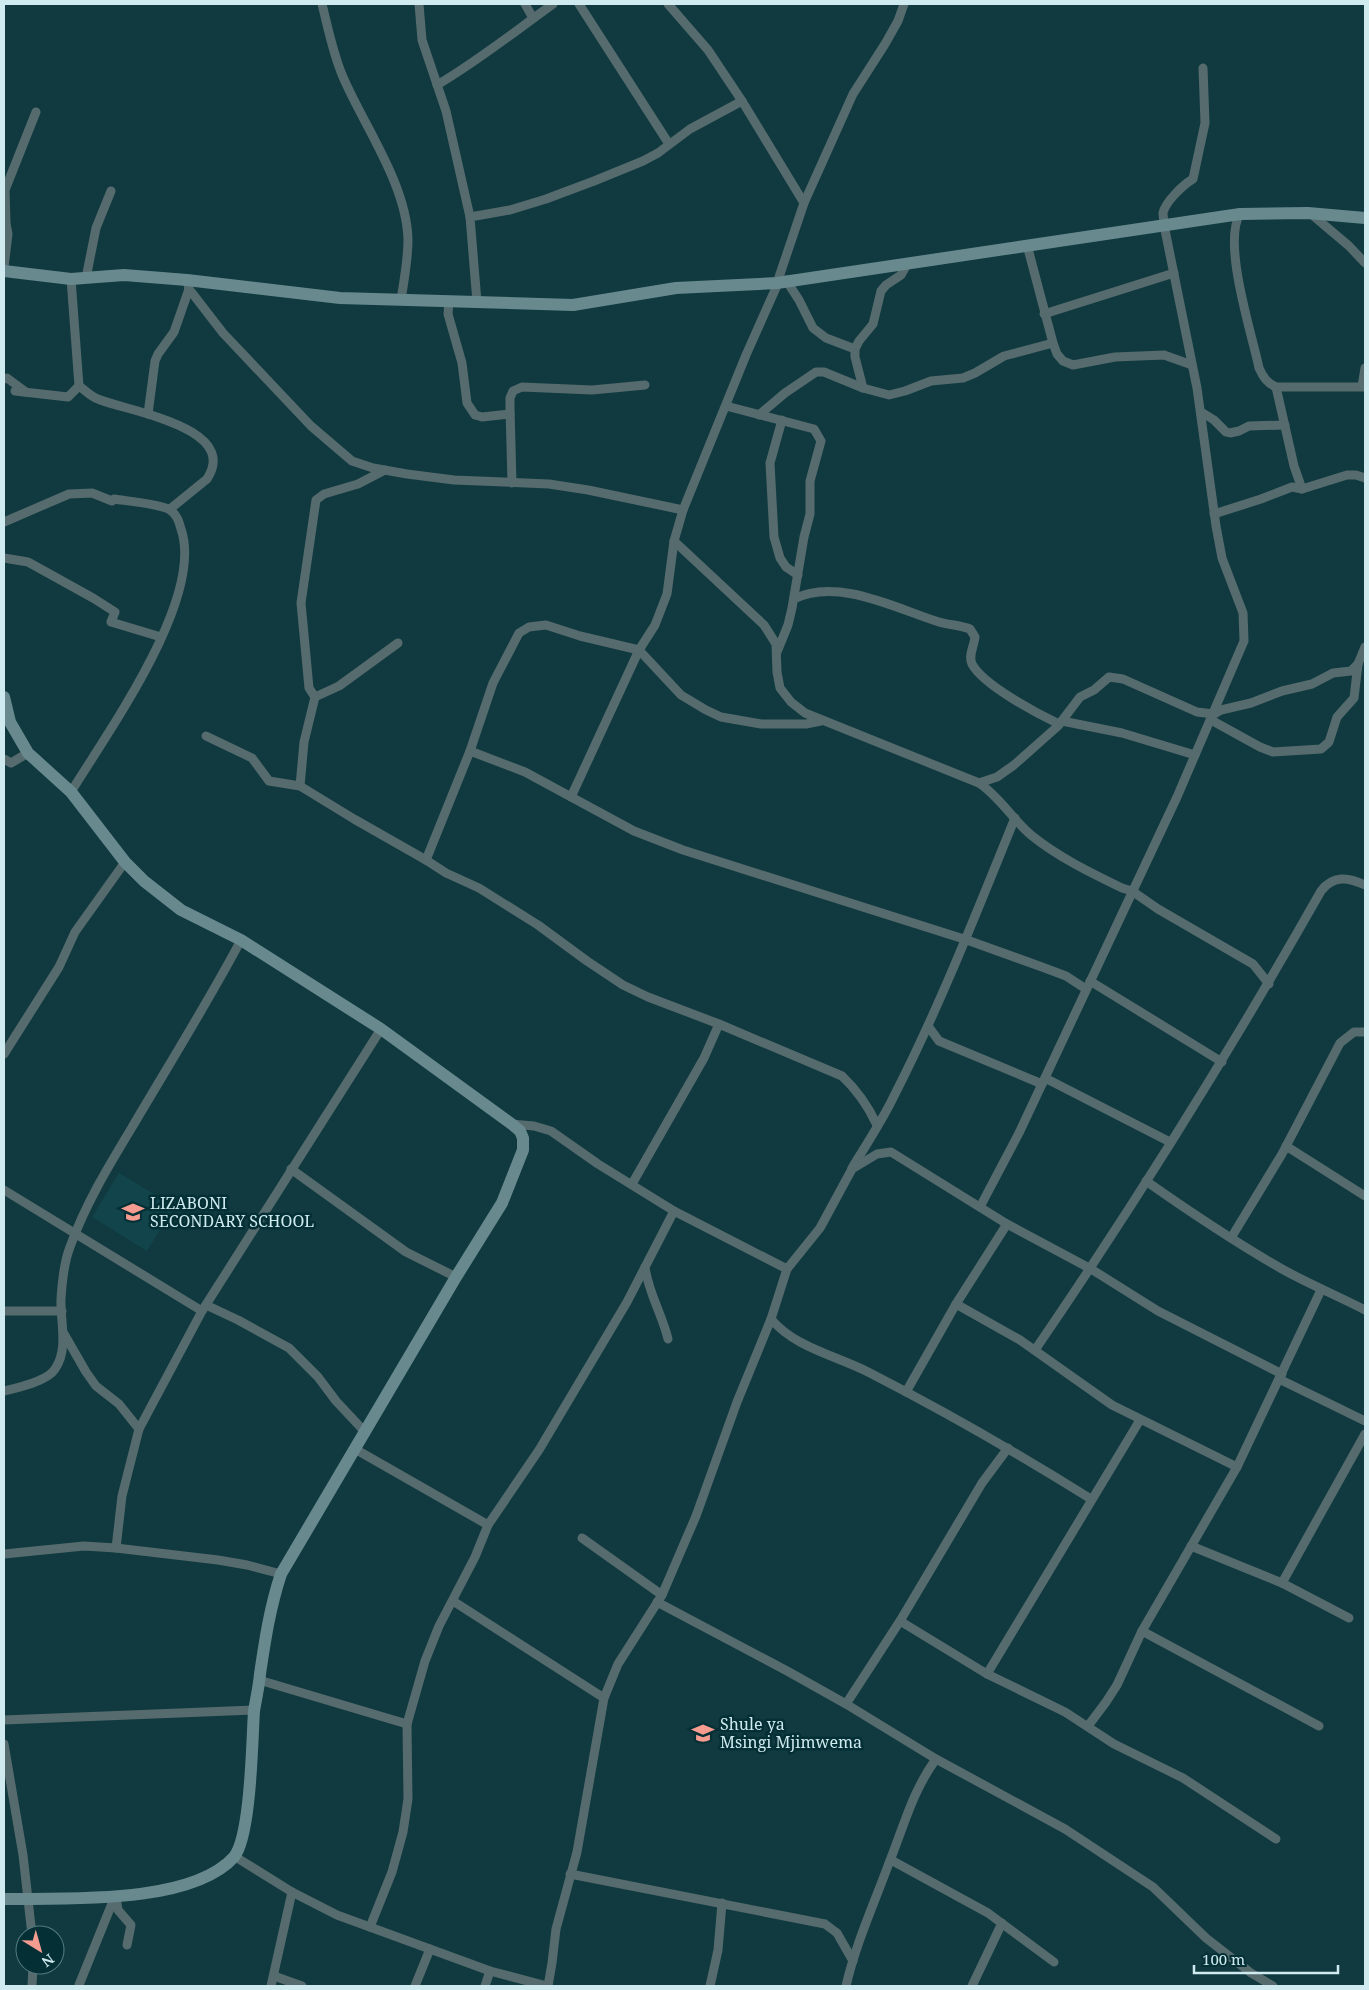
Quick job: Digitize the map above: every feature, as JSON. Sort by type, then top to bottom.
[{"type":"street","points":[[322,4],[342,76],[377,143],[402,205],[408,238],[407,263],[401,300]]},
{"type":"street","points":[[420,4],[422,40],[446,111],[470,217],[477,302]]},
{"type":"street","points":[[524,4],[533,18]]},
{"type":"street","points":[[436,85],[482,56],[553,4]]},
{"type":"street","points":[[579,4],[669,144]]},
{"type":"street","points":[[668,4],[708,50],[742,101],[804,203]]},
{"type":"street","points":[[571,797],[638,650],[655,625],[666,594],[674,541],[683,510],[746,355],[780,281],[804,203],[853,94],[885,44],[898,21],[904,4]]},
{"type":"street","points":[[980,1207],[1044,1081],[1195,755],[1244,641],[1244,613],[1222,558],[1214,514],[1201,412],[1163,212],[1184,183],[1193,180],[1205,123],[1204,68]]},
{"type":"street","points":[[470,217],[510,210],[594,181],[650,157],[690,129],[742,101]]},
{"type":"street","points":[[36,112],[5,190],[6,232],[4,269],[70,279],[124,276],[340,298],[573,304],[676,288],[780,281],[1240,214],[1310,213],[1365,218]]},
{"type":"street","points":[[86,278],[96,228],[111,191]]},
{"type":"street","points":[[1310,213],[1349,246],[1365,263]]},
{"type":"street","points":[[1240,214],[1235,231],[1234,258],[1236,270],[1259,368],[1270,384],[1276,387],[1363,387],[1365,368]]},
{"type":"street","points":[[1027,245],[1044,314],[1057,354],[1063,361],[1073,365],[1115,357],[1164,354],[1192,365]]},
{"type":"street","points":[[863,388],[855,357],[855,349],[873,324],[881,291],[886,285],[901,275],[906,266],[915,262]]},
{"type":"street","points":[[1044,314],[1174,273]]},
{"type":"street","points":[[70,279],[79,386],[97,399],[160,418],[197,435],[210,447],[214,462],[207,479],[170,509]]},
{"type":"street","points":[[780,281],[799,300],[813,328],[831,340],[855,349]]},
{"type":"street","points":[[148,414],[158,354],[174,332],[188,284]]},
{"type":"street","points":[[188,284],[223,333],[310,426],[352,461],[386,470],[454,480],[549,484],[683,510]]},
{"type":"street","points":[[449,302],[448,314],[462,363],[467,403],[475,415],[482,417],[510,414]]},
{"type":"street","points":[[759,414],[816,372],[824,372],[863,388],[889,395],[931,381],[963,378],[1004,356],[1053,343]]},
{"type":"street","points":[[4,379],[7,378],[28,393]]},
{"type":"street","points":[[512,483],[510,398],[513,391],[522,387],[592,390],[646,385]]},
{"type":"street","points":[[15,391],[68,397],[79,386]]},
{"type":"street","points":[[1276,387],[1302,489]]},
{"type":"street","points":[[726,406],[814,429],[821,441],[810,481],[811,508],[804,537],[794,599],[788,625],[776,654]]},
{"type":"street","points":[[1201,412],[1214,420],[1226,432],[1230,433],[1249,426],[1285,425]]},
{"type":"street","points":[[782,420],[770,463],[774,536],[780,558],[786,567],[798,575]]},
{"type":"street","points":[[300,786],[304,742],[315,697],[309,688],[301,603],[316,500],[324,494],[358,484],[386,470]]},
{"type":"street","points":[[1214,514],[1292,487],[1302,489],[1347,476],[1356,475],[1365,478]]},
{"type":"street","points":[[4,522],[68,494],[92,493],[112,501],[170,509],[177,518],[185,540],[181,584],[175,606],[161,637],[135,688],[71,792]]},
{"type":"street","points":[[674,541],[764,625],[773,637],[780,688],[791,702],[805,714],[979,783],[999,799],[1031,835],[1062,856],[1110,882],[1132,891],[1158,909],[1253,964],[1269,984]]},
{"type":"street","points":[[4,558],[28,562],[93,598],[115,612],[111,622],[161,637]]},
{"type":"street","points":[[794,599],[814,591],[836,592],[888,603],[941,622],[970,629],[975,637],[970,658],[972,664],[1001,691],[1060,723],[1122,733],[1195,755]]},
{"type":"street","points":[[426,860],[470,751],[493,682],[519,633],[529,627],[546,624],[580,636],[638,650],[681,695],[721,717],[762,724],[794,724],[820,721]]},
{"type":"street","points":[[315,697],[339,686],[398,643]]},
{"type":"street","points":[[979,783],[997,777],[1014,765],[1060,723],[1080,697],[1094,690],[1109,677],[1123,679],[1183,707],[1212,717],[1260,747],[1273,752],[1321,749],[1329,742],[1337,717],[1354,698],[1358,664],[1365,647]]},
{"type":"street","points":[[1212,717],[1221,710],[1251,703],[1282,691],[1312,684],[1334,673],[1351,671],[1358,664]]},
{"type":"street","points":[[4,697],[7,722],[28,753],[71,792],[125,862],[144,881],[181,910],[241,940],[381,1029],[511,1124],[520,1131],[523,1138],[523,1150],[520,1161],[502,1203],[456,1277],[281,1574],[271,1608],[254,1710],[247,1806],[241,1842],[234,1856],[215,1871],[198,1880],[150,1892],[77,1899],[4,1898]]},
{"type":"street","points":[[206,736],[252,758],[270,781],[300,786],[354,820],[446,873],[479,888],[512,907],[623,985],[842,1076],[857,1090],[877,1126]]},
{"type":"street","points":[[470,751],[525,772],[634,831],[683,850],[967,940],[1088,985],[1222,1062]]},
{"type":"street","points":[[4,759],[11,763],[28,753]]},
{"type":"street","points":[[234,1856],[292,1892],[336,1915],[490,1971],[547,1986],[552,1964],[556,1929],[579,1843],[604,1698],[618,1664],[660,1598],[696,1516],[737,1402],[771,1320],[787,1269],[820,1228],[894,1097],[967,940],[1015,818]]},
{"type":"street","points":[[4,1054],[59,967],[75,932],[125,862]]},
{"type":"street","points":[[1035,1350],[1091,1269],[1222,1062],[1326,885],[1334,880],[1352,879],[1365,886]]},
{"type":"street","points":[[4,1391],[41,1379],[55,1370],[60,1354],[63,1332],[61,1299],[66,1262],[75,1234],[90,1199],[213,992],[241,940]]},
{"type":"street","points":[[632,1184],[704,1058],[719,1024]]},
{"type":"street","points":[[928,1026],[939,1041],[1044,1081],[1170,1142]]},
{"type":"street","points":[[116,1548],[122,1496],[139,1430],[204,1308],[381,1029]]},
{"type":"street","points":[[1231,1238],[1286,1146],[1340,1043],[1354,1032],[1365,1032]]},
{"type":"street","points":[[511,1124],[534,1126],[551,1131],[598,1164],[674,1211],[787,1269]]},
{"type":"street","points":[[1286,1146],[1365,1196]]},
{"type":"street","points":[[852,1169],[877,1154],[891,1152],[1007,1224],[1091,1269],[1158,1311],[1365,1421]]},
{"type":"street","points":[[291,1169],[406,1252],[456,1277]]},
{"type":"street","points":[[1146,1181],[1231,1238],[1321,1290],[1365,1310]]},
{"type":"street","points":[[4,1190],[75,1234],[204,1308],[238,1320],[289,1348],[318,1377],[336,1401],[365,1432]]},
{"type":"street","points":[[370,1927],[392,1872],[403,1832],[408,1799],[407,1724],[425,1661],[439,1626],[475,1557],[488,1525],[539,1450],[627,1302],[674,1211]]},
{"type":"street","points":[[906,1392],[956,1304],[1007,1224]]},
{"type":"street","points":[[645,1267],[647,1285],[656,1304],[668,1339]]},
{"type":"street","points":[[1088,1726],[1117,1685],[1142,1631],[1237,1467],[1321,1290]]},
{"type":"street","points":[[956,1304],[1035,1350],[1088,1390],[1140,1420],[1237,1467]]},
{"type":"street","points":[[4,1311],[62,1311]]},
{"type":"street","points":[[771,1320],[779,1330],[788,1336],[868,1372],[906,1392],[1008,1448],[1091,1499]]},
{"type":"street","points":[[63,1332],[96,1386],[119,1404],[139,1430]]},
{"type":"street","points":[[987,1674],[1140,1420]]},
{"type":"street","points":[[1282,1583],[1365,1434]]},
{"type":"street","points":[[846,1704],[900,1621],[982,1483],[1008,1448]]},
{"type":"street","points":[[355,1449],[488,1525]]},
{"type":"street","points":[[582,1538],[660,1598],[846,1704],[936,1759],[1065,1829],[1163,1895],[1206,1938],[1251,1973],[1273,1986]]},
{"type":"street","points":[[4,1554],[84,1546],[116,1548],[218,1560],[281,1574]]},
{"type":"street","points":[[1191,1546],[1282,1583],[1349,1618]]},
{"type":"street","points":[[453,1601],[604,1698]]},
{"type":"street","points":[[900,1621],[987,1674],[1065,1712],[1114,1744],[1164,1767],[1207,1792],[1276,1839]]},
{"type":"street","points":[[1142,1631],[1319,1726]]},
{"type":"street","points":[[259,1680],[407,1724]]},
{"type":"street","points":[[4,1720],[254,1710]]},
{"type":"street","points":[[4,1744],[17,1814],[31,1925]]},
{"type":"street","points":[[846,1986],[864,1927],[891,1860],[912,1800],[926,1772],[936,1759]]},
{"type":"street","points":[[891,1860],[964,1899],[1002,1923],[1054,1962]]},
{"type":"street","points":[[570,1874],[826,1924],[837,1933],[853,1961]]},
{"type":"street","points":[[270,1986],[274,1976],[292,1892]]},
{"type":"street","points":[[116,1896],[118,1910],[131,1925],[126,1946]]},
{"type":"street","points":[[79,1985],[116,1896]]},
{"type":"street","points":[[710,1986],[718,1950],[722,1903]]},
{"type":"street","points":[[972,1986],[1002,1923]]},
{"type":"street","points":[[415,1986],[430,1949]]},
{"type":"street","points":[[485,1986],[490,1971]]},
{"type":"street","points":[[274,1976],[302,1986]]},
{"type":"shaded area","name":"LIZABONI SECONDARY SCHOOL","points":[[119,1173],[174,1206],[147,1251],[92,1217]]},
{"type":"place","name":"LIZABONI SECONDARY SCHOOL","points":[[133,1212]]},
{"type":"place","name":"Shule ya Msingi Mjimwema","points":[[703,1733]]}]
